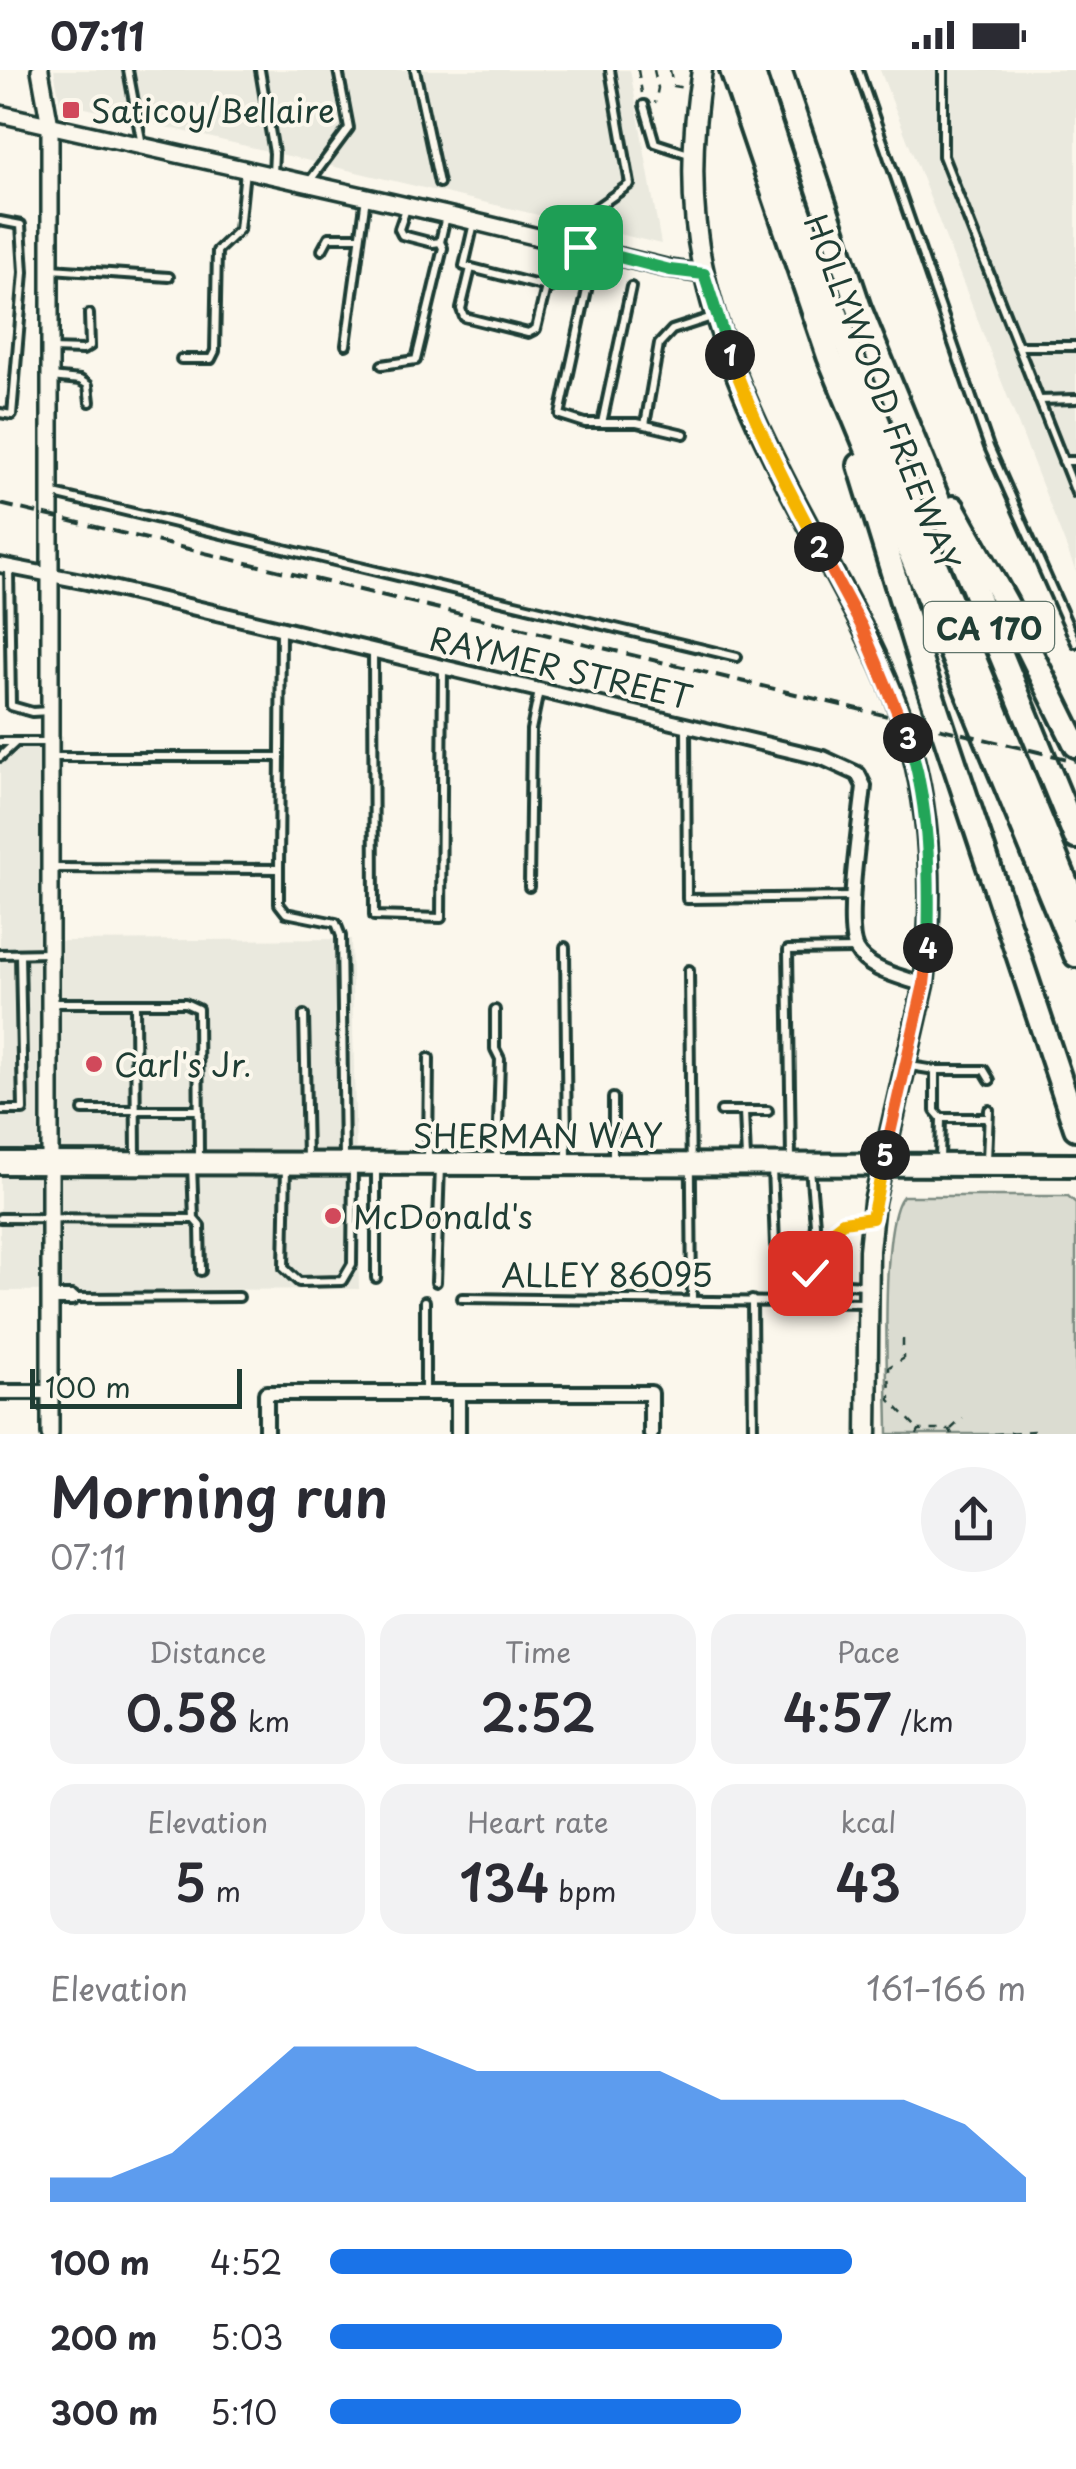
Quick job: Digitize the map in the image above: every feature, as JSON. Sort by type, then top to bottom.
[{"type":"highway","name":"HOLLYWOOD FREEWAY","points":[[732,70],[829,356],[1076,955]]},
{"type":"highway","points":[[752,70],[787,182],[872,410],[1076,908]]},
{"type":"highway","points":[[764,70],[874,386],[1076,876]]},
{"type":"highway","name":"HOLLYWOOD FREEWAY","points":[[779,70],[829,224],[902,418],[1076,837]]},
{"type":"highway","points":[[829,356],[879,532],[1076,1128]]},
{"type":"highway","points":[[902,418],[1006,603],[1076,745]]},
{"type":"main road","points":[[702,70],[694,156],[704,274],[743,392],[785,483],[862,627],[911,745],[922,803],[929,892],[924,984],[872,1218],[867,1434]]},
{"type":"main road","name":"SHERMAN WAY","points":[[0,1163],[1076,1165]]},
{"type":"street","points":[[40,70],[50,126],[50,1434]]},
{"type":"street","points":[[0,114],[704,274]]},
{"type":"street","name":"RAYMER STREET","points":[[5,566],[823,758],[858,774],[864,786],[852,923],[856,949]]},
{"type":"street","points":[[856,949],[874,966],[924,984]]},
{"type":"street","points":[[50,1298],[72,1298]]},
{"type":"street","points":[[0,1392],[50,1392]]},
{"type":"street","points":[[266,1434],[266,1393],[651,1393],[652,1434]]},
{"type":"street","points":[[458,1393],[458,1434]]},
{"type":"lane","points":[[128,70],[143,146]]},
{"type":"lane","points":[[260,70],[274,153],[273,175]]},
{"type":"lane","points":[[308,183],[349,128],[338,70]]},
{"type":"lane","points":[[416,70],[439,184]]},
{"type":"lane","points":[[610,70],[630,184],[586,215],[588,249],[560,415],[585,423],[645,425],[684,434]]},
{"type":"lane","points":[[858,70],[989,447],[1076,643]]},
{"type":"lane","points":[[943,70],[943,156],[1076,493]]},
{"type":"lane","points":[[644,105],[655,142],[694,156]]},
{"type":"lane","points":[[181,359],[211,359],[215,351],[217,251],[238,230],[246,169]]},
{"type":"lane","points":[[346,344],[366,196]]},
{"type":"lane","points":[[406,206],[399,229],[402,235],[440,242]]},
{"type":"lane","points":[[382,366],[416,360],[443,248],[440,242],[446,215]]},
{"type":"lane","points":[[0,220],[21,226],[24,272],[12,415],[0,412]]},
{"type":"lane","points":[[475,222],[464,266],[550,288],[561,243]]},
{"type":"lane","points":[[322,250],[330,237],[358,237]]},
{"type":"lane","points":[[471,268],[461,309],[464,317],[528,332],[536,329],[546,287]]},
{"type":"lane","points":[[50,269],[169,278]]},
{"type":"lane","points":[[602,422],[631,287]]},
{"type":"lane","points":[[50,349],[82,350],[90,346],[90,314]]},
{"type":"lane","points":[[645,425],[659,344],[672,330],[717,316]]},
{"type":"lane","points":[[1018,346],[1076,346]]},
{"type":"lane","points":[[50,377],[80,380],[88,385],[90,402]]},
{"type":"lane","points":[[1040,400],[1076,399]]},
{"type":"lane","points":[[1064,461],[1076,461]]},
{"type":"lane","points":[[49,492],[737,657]]},
{"type":"lane","points":[[5,566],[10,706],[32,712],[49,711]]},
{"type":"lane","points":[[281,629],[279,904],[286,913],[336,922],[340,936],[352,1264],[342,1281],[299,1282],[284,1268],[296,1164],[304,1015]]},
{"type":"lane","points":[[373,650],[374,916],[441,918],[443,667]]},
{"type":"lane","points":[[529,887],[532,730],[539,690]]},
{"type":"lane","points":[[686,725],[687,899],[854,897]]},
{"type":"lane","points":[[0,742],[49,750],[280,757]]},
{"type":"lane","points":[[0,758],[16,742]]},
{"type":"lane","points":[[49,868],[278,868]]},
{"type":"lane","points":[[566,947],[567,1166]]},
{"type":"lane","points":[[856,949],[788,950],[791,1167],[775,1245],[781,1250],[804,1252],[843,1222],[872,1218]]},
{"type":"lane","points":[[0,954],[50,954]]},
{"type":"lane","points":[[0,1110],[23,1110],[20,954]]},
{"type":"lane","points":[[688,970],[692,1300]]},
{"type":"lane","points":[[135,1003],[136,1162]]},
{"type":"lane","points":[[50,1004],[185,1003],[198,1009],[194,1219],[200,1226],[201,1271]]},
{"type":"lane","points":[[494,1010],[495,1049],[500,1059],[497,1165]]},
{"type":"lane","points":[[429,1058],[436,1282]]},
{"type":"lane","points":[[904,1066],[984,1070],[990,1080]]},
{"type":"lane","points":[[936,1070],[940,1166]]},
{"type":"lane","points":[[613,1098],[613,1166]]},
{"type":"lane","points":[[83,1110],[199,1110]]},
{"type":"lane","points":[[721,1111],[768,1111]]},
{"type":"lane","points":[[744,1111],[746,1166]]},
{"type":"lane","points":[[941,1118],[988,1114],[987,1166]]},
{"type":"lane","points":[[376,1164],[376,1278]]},
{"type":"lane","points":[[791,1167],[815,1224],[810,1273],[868,1294]]},
{"type":"lane","points":[[0,1218],[194,1219]]},
{"type":"lane","points":[[831,1283],[831,1302]]},
{"type":"lane","name":"ALLEY 86095","points":[[462,1298],[831,1302],[868,1294]]},
{"type":"lane","points":[[72,1298],[238,1298]]},
{"type":"lane","points":[[752,1300],[753,1434]]},
{"type":"lane","points":[[425,1301],[425,1393]]},
{"type":"path","points":[[639,70],[644,105]]},
{"type":"path","points":[[654,70],[658,88]]},
{"type":"path","points":[[670,70],[673,86],[700,90]]},
{"type":"path","points":[[903,1339],[903,1359],[890,1368],[890,1400],[918,1432],[951,1432],[963,1418]]},
{"type":"path","points":[[994,1434],[1034,1431]]},
{"type":"shaded area","points":[[54,70],[630,70],[661,244],[60,102]]},
{"type":"shaded area","points":[[880,70],[1076,70],[1076,572]]},
{"type":"shaded area","points":[[0,736],[63,736],[61,941],[351,939],[359,1289],[0,1291]]},
{"type":"shaded area","points":[[903,1196],[1068,1196],[1076,1203],[1076,1434],[888,1434],[888,1271],[895,1212]]},
{"type":"railway","points":[[0,504],[1076,761]]},
{"type":"place","name":"Saticoy/Bellaire","points":[[71,110]]},
{"type":"place","name":"Carl's Jr.","points":[[94,1064]]},
{"type":"place","name":"McDonald's","points":[[333,1216]]},
{"type":"route","points":[[580,247],[670,270],[704,274],[743,392],[785,483],[862,627],[911,745],[922,803],[929,892],[924,984],[872,1218],[843,1222],[810,1248],[810,1273]]}]
